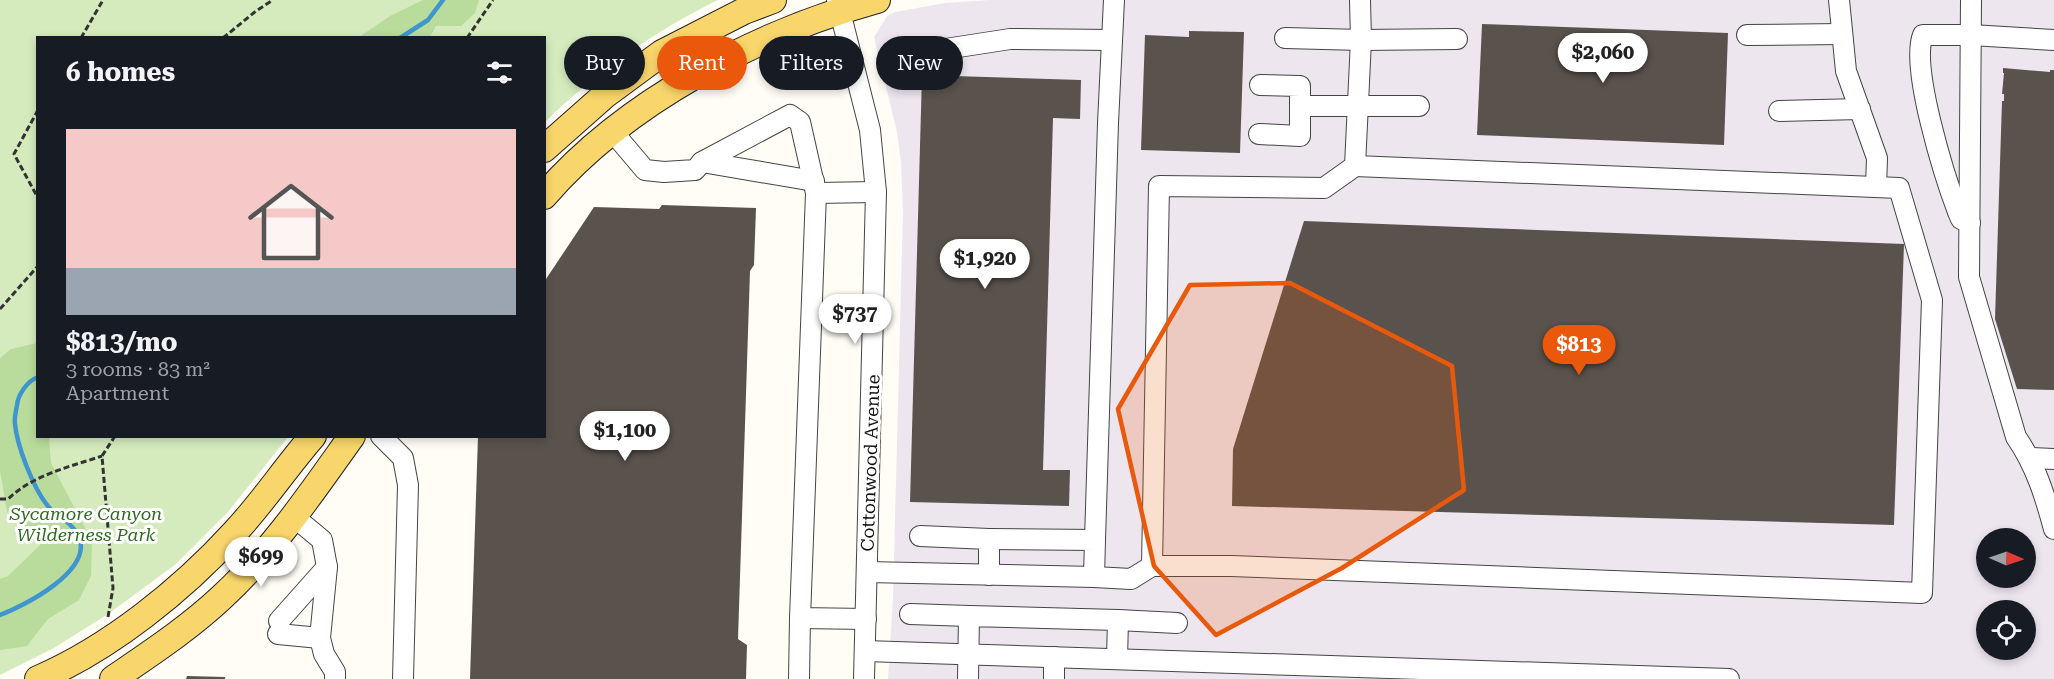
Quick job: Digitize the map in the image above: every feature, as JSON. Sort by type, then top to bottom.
[{"type":"main road","points":[[546,147],[605,95],[662,53],[744,11],[774,0]]},
{"type":"main road","points":[[546,194],[564,173],[612,131],[681,83],[838,5],[877,0]]},
{"type":"main road","points":[[38,679],[67,666],[154,609],[198,570],[237,530],[311,438]]},
{"type":"main road","points":[[113,679],[175,637],[223,596],[264,554],[351,438]]},
{"type":"street","points":[[1094,577],[1114,0]]},
{"type":"street","points":[[1355,166],[1361,40],[1360,0]]},
{"type":"street","points":[[1839,0],[1846,71],[1877,158],[1876,187]]},
{"type":"street","points":[[1971,0],[1969,277],[2016,437],[2030,458],[2041,483],[2054,529]]},
{"type":"street","name":"Cottonwood Avenue","points":[[838,5],[870,130],[876,192],[864,679]]},
{"type":"street","points":[[1747,35],[1842,34]]},
{"type":"street","points":[[1970,223],[1961,219],[1935,143],[1922,75],[1921,40],[1923,35],[1971,35],[2054,40]]},
{"type":"street","points":[[963,46],[1010,39],[1112,40]]},
{"type":"street","points":[[1285,39],[1457,39]]},
{"type":"street","points":[[1259,134],[1300,136],[1300,86],[1260,85]]},
{"type":"street","points":[[1300,106],[1419,106]]},
{"type":"street","points":[[1779,111],[1860,110]]},
{"type":"street","points":[[612,131],[645,170],[664,172],[695,170],[702,162],[790,115],[800,122],[815,187],[799,679]]},
{"type":"street","points":[[702,162],[815,187],[876,192]]},
{"type":"street","points":[[867,572],[1131,579],[1152,566],[1231,566],[1922,593],[1932,300],[1899,188],[1355,166],[1324,188],[1159,186],[1152,566]]},
{"type":"street","points":[[383,438],[403,458],[408,485],[403,679]]},
{"type":"street","points":[[2030,458],[2054,459]]},
{"type":"street","points":[[293,516],[322,540],[327,567],[320,638],[324,654],[335,672],[335,679]]},
{"type":"street","points":[[920,536],[1095,540]]},
{"type":"street","points":[[988,575],[989,539]]},
{"type":"street","points":[[320,638],[278,628],[327,567]]},
{"type":"street","points":[[910,614],[1177,622]]},
{"type":"street","points":[[968,679],[969,616]]},
{"type":"street","points":[[800,618],[866,619]]},
{"type":"street","points":[[1117,659],[1119,621]]},
{"type":"street","points":[[865,651],[1729,679]]},
{"type":"street","points":[[1054,657],[1054,679]]},
{"type":"path","points":[[82,36],[103,0]]},
{"type":"path","points":[[225,36],[273,0]]},
{"type":"path","points":[[468,36],[493,0]]},
{"type":"path","points":[[36,114],[14,154],[36,194]]},
{"type":"path","points":[[0,309],[36,268]]},
{"type":"path","points":[[108,619],[113,588],[102,456],[114,438]]},
{"type":"path","points":[[0,499],[8,499],[18,489],[46,475],[102,456]]},
{"type":"highlighted area","points":[[1290,283],[1452,366],[1464,490],[1342,568],[1216,635],[1154,566],[1118,409],[1190,285]]},
{"type":"shaded area","points":[[989,0],[2054,0],[2054,679],[888,679],[893,598],[903,211],[897,132],[887,90],[963,90],[963,36],[876,36],[876,45],[874,37],[887,16],[895,12],[945,3]]},
{"type":"green space","name":"Sycamore Canyon Wilderness Park","points":[[0,0],[718,0],[645,41],[645,36],[564,36],[564,90],[580,90],[546,121],[546,36],[36,36],[36,438],[287,438],[227,513],[176,564],[108,614],[54,648],[0,675]]},
{"type":"green space","points":[[423,0],[479,0],[475,13],[461,26],[436,26],[431,36],[360,36],[390,16]]},
{"type":"green space","points":[[36,343],[36,438],[49,438],[51,463],[92,541],[91,576],[79,600],[48,619],[27,646],[0,650],[0,579],[8,576],[43,542],[26,538],[7,512],[0,470],[0,358],[11,349]]},
{"type":"building","points":[[1482,24],[1728,33],[1724,145],[1477,135]]},
{"type":"building","points":[[1189,31],[1244,32],[1240,153],[1141,150],[1145,35],[1189,37]]},
{"type":"building","points":[[2003,68],[2050,72],[2054,70],[2054,390],[2017,389],[1995,319],[2002,101],[2004,101]]},
{"type":"building","points":[[963,76],[1081,80],[1080,119],[1053,118],[1043,470],[1070,470],[1069,506],[910,502],[922,90],[963,90]]},
{"type":"building","points":[[662,205],[756,208],[754,265],[750,271],[738,639],[747,645],[746,679],[470,679],[478,438],[546,438],[546,279],[594,207],[659,209]]},
{"type":"building","points":[[1304,221],[1904,244],[1894,525],[1232,506],[1233,449]]},
{"type":"building","points":[[187,676],[225,677],[225,679],[186,679]]},
{"type":"waterway","points":[[403,36],[428,20],[443,0]]},
{"type":"waterway","points":[[0,615],[24,604],[54,585],[76,562],[81,550],[76,532],[51,509],[42,497],[22,455],[16,433],[15,415],[18,401],[27,385],[36,378]]}]
